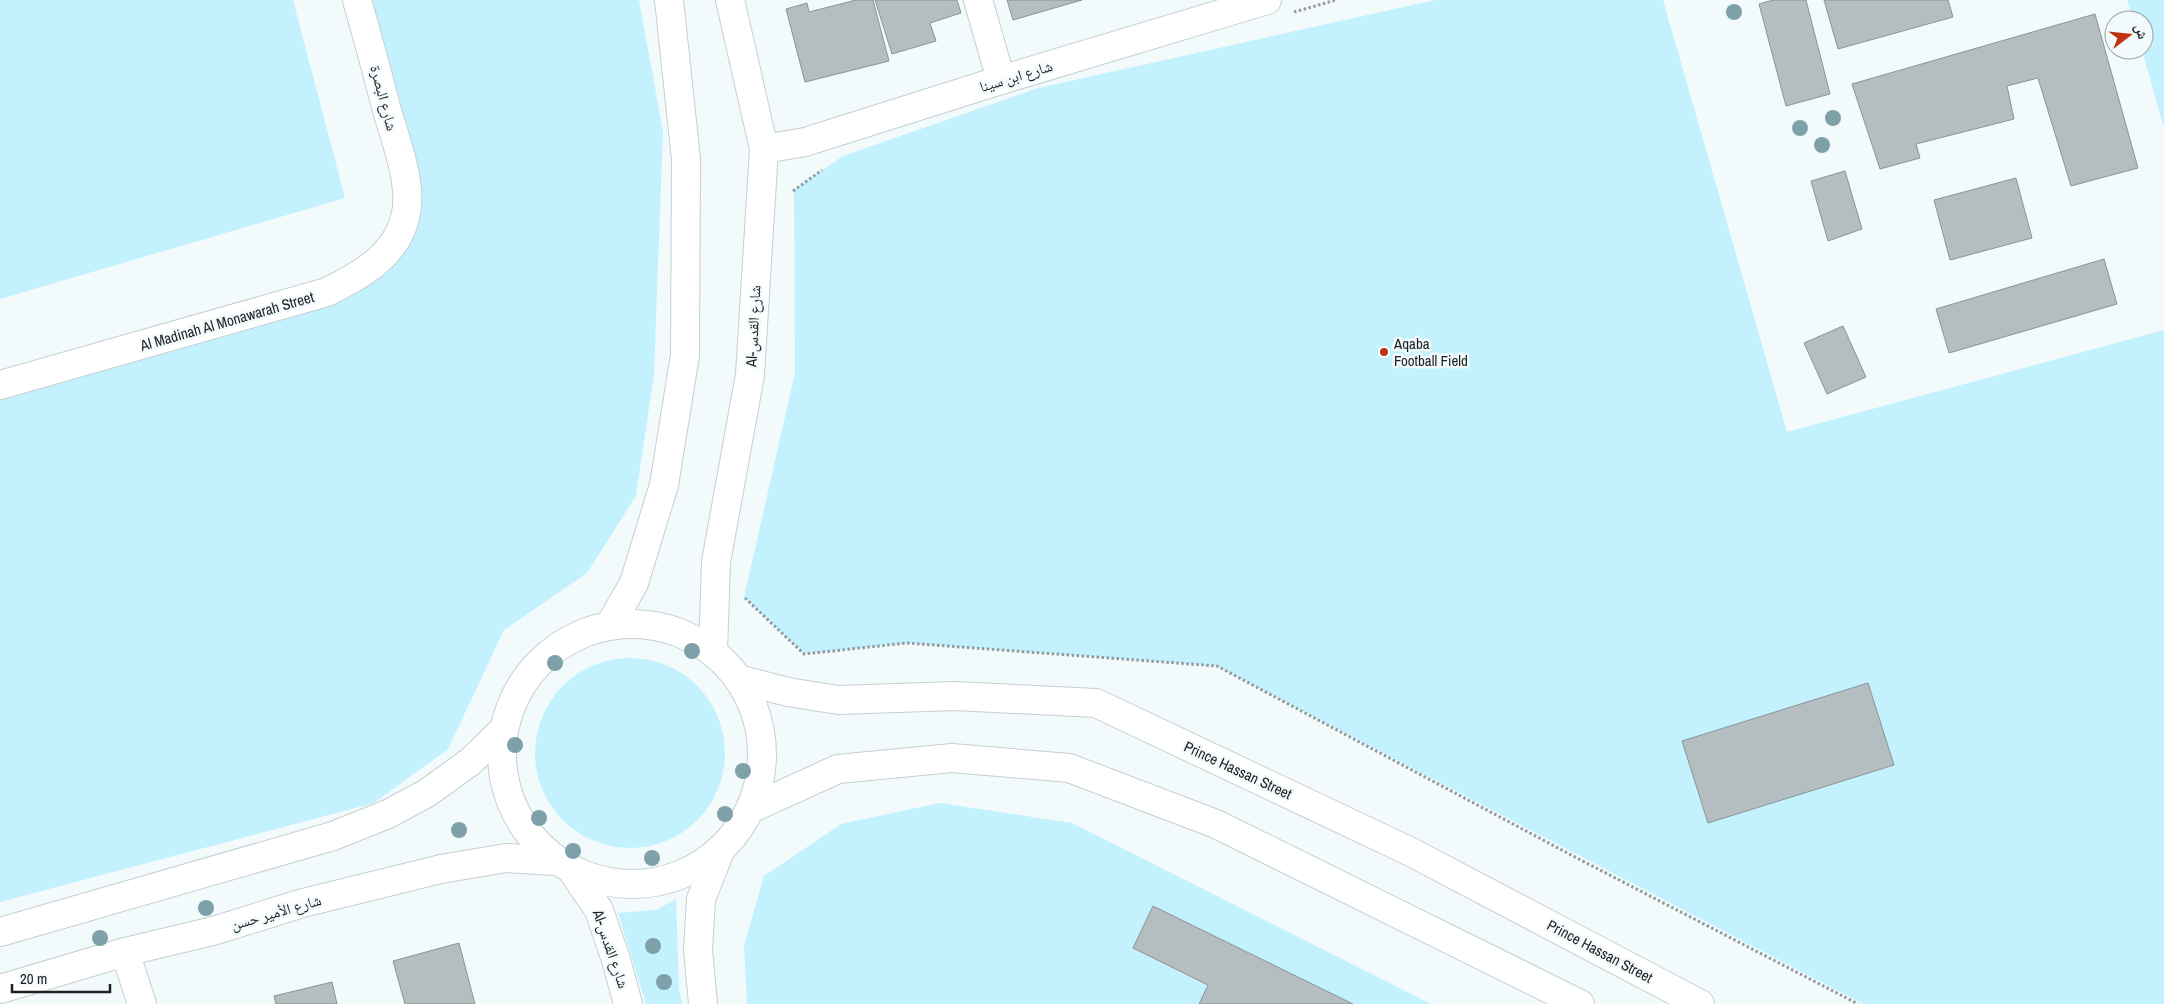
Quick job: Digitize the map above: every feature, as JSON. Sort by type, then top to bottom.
[{"type":"main road","name":"شارع البصرة","points":[[357,0],[399,154],[408,197]]},
{"type":"main road","points":[[610,625],[634,583],[664,485],[685,355],[686,159],[669,0]]},
{"type":"main road","name":"Al-شارع القدس","points":[[713,652],[716,562],[750,375],[764,149],[730,0]]},
{"type":"main road","points":[[978,0],[1001,80]]},
{"type":"main road","name":"شارع ابن سينا","points":[[764,149],[805,142],[1001,80],[1278,7]]},
{"type":"main road","name":"Al Madinah Al Monawarah Street","points":[[0,385],[327,292],[358,276],[379,260],[392,244],[405,220],[408,197]]},
{"type":"main road","points":[[703,1004],[698,950],[701,899],[720,852],[742,824],[750,810],[759,783],[762,756],[760,729],[751,702],[738,679],[713,652],[682,634],[646,624],[610,625],[580,634],[553,650],[530,672],[513,699],[504,729],[502,766],[511,803],[529,836],[564,866],[610,884],[650,884],[688,873],[720,852]]},
{"type":"main road","name":"Prince Hassan Street","points":[[738,679],[788,692],[838,700],[955,696],[1096,702],[1411,852],[1700,1004]]},
{"type":"main road","points":[[0,932],[333,836],[388,814],[428,792],[470,762],[504,729]]},
{"type":"main road","points":[[750,810],[838,769],[952,758],[1069,768],[1216,824],[1580,1004]]},
{"type":"main road","name":"شارع الأمير حسن","points":[[0,989],[125,952],[213,931],[350,890],[441,869],[506,858],[564,866]]},
{"type":"main road","name":"Al-شارع القدس","points":[[564,866],[599,910],[616,960],[628,1004]]},
{"type":"main road","points":[[125,952],[142,1004]]},
{"type":"path","points":[[1278,7],[1336,0]]},
{"type":"path","points":[[793,199],[794,190],[829,166]]},
{"type":"path","points":[[744,597],[804,654],[907,643],[1217,666],[1573,856],[1858,1004]]},
{"type":"shaded area","points":[[0,0],[293,0],[345,198],[0,299]]},
{"type":"shaded area","points":[[364,0],[639,0],[663,131],[654,374],[636,496],[587,573],[504,630],[448,749],[374,803],[0,902],[0,389],[377,276],[418,199]]},
{"type":"shaded area","points":[[1435,0],[1663,0],[1787,432],[2164,330],[2164,1004],[1863,1004],[1217,666],[907,643],[804,654],[744,597],[795,373],[794,190],[843,156],[1038,88]]},
{"type":"shaded area","points":[[2127,0],[2164,0],[2164,128],[2145,60],[2154,60],[2154,10],[2130,10]]},
{"type":"shaded area","points":[[621,658],[639,658],[658,662],[675,669],[690,679],[704,693],[714,708],[721,725],[725,753],[721,781],[714,798],[704,813],[690,827],[675,837],[658,844],[639,848],[621,848],[602,844],[585,837],[570,827],[556,813],[546,798],[539,781],[535,762],[535,744],[539,725],[546,708],[556,693],[570,679],[585,669],[602,662]]},
{"type":"shaded area","points":[[940,803],[1072,823],[1431,1004],[747,1004],[744,945],[764,876],[841,824]]},
{"type":"shaded area","points":[[676,899],[679,988],[682,1004],[646,1004],[618,913],[656,910]]},
{"type":"building","points":[[856,0],[873,0],[889,61],[805,82],[786,9],[807,3],[809,12]]},
{"type":"building","points":[[875,0],[957,0],[961,13],[930,23],[936,41],[892,54]]},
{"type":"building","points":[[1007,0],[1082,0],[1013,20]]},
{"type":"building","points":[[1773,0],[1806,0],[1830,94],[1786,106],[1759,4]]},
{"type":"building","points":[[1824,0],[1948,0],[1953,17],[1838,49]]},
{"type":"building","points":[[2095,14],[2104,46],[2104,60],[2108,60],[2138,168],[2071,186],[2038,78],[2007,86],[2014,119],[1916,144],[1920,158],[1880,169],[1852,84]]},
{"type":"building","points":[[1845,171],[1862,229],[1828,241],[1811,181]]},
{"type":"building","points":[[2016,178],[2032,238],[1950,260],[1934,200]]},
{"type":"building","points":[[2104,259],[2117,304],[1949,353],[1936,309]]},
{"type":"building","points":[[1843,326],[1866,377],[1827,394],[1804,343]]},
{"type":"building","points":[[1868,683],[1894,765],[1708,823],[1682,741]]},
{"type":"building","points":[[1153,906],[1353,1004],[1199,1004],[1208,985],[1133,948]]},
{"type":"building","points":[[459,943],[475,1004],[405,1004],[393,961]]},
{"type":"building","points":[[332,982],[337,1004],[276,1004],[274,996]]},
{"type":"place","name":"Aqaba Football Field","points":[[1384,352]]}]
